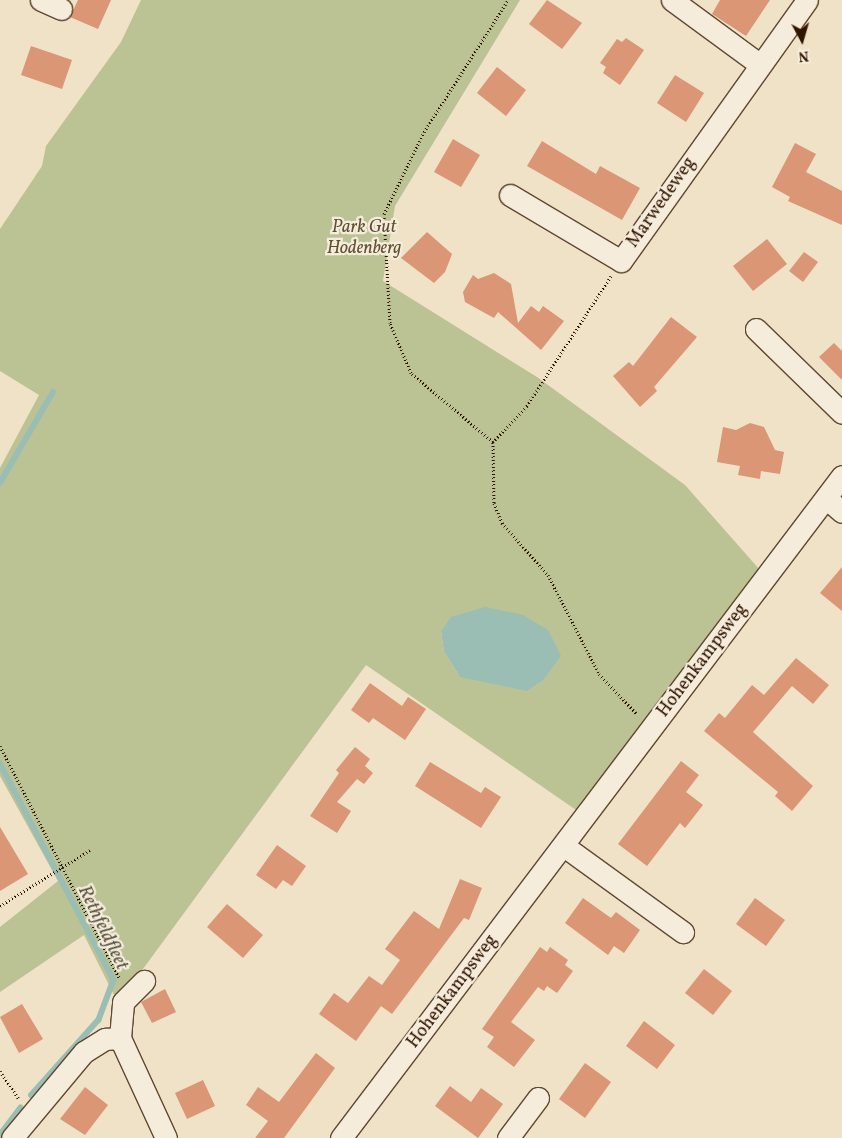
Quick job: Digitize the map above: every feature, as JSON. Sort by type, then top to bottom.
[{"type":"street","points":[[41,0],[61,9]]},
{"type":"street","points":[[672,0],[759,64]]},
{"type":"street","name":"Marwedeweg","points":[[510,195],[621,261],[759,64],[807,0]]},
{"type":"street","points":[[756,329],[842,413]]},
{"type":"street","name":"Hohenkampsweg","points":[[341,1138],[655,726],[842,476]]},
{"type":"street","points":[[826,498],[842,512]]},
{"type":"street","points":[[564,846],[683,932]]},
{"type":"street","points":[[144,981],[123,1002],[120,1038],[166,1138]]},
{"type":"street","points":[[12,1138],[84,1052],[104,1040],[120,1038]]},
{"type":"street","points":[[508,1138],[538,1098]]},
{"type":"path","points":[[493,442],[411,373],[390,323],[384,214],[424,132],[508,0]]},
{"type":"path","points":[[621,261],[527,406],[493,442],[494,503],[502,524],[548,575],[599,674],[630,709],[655,726]]},
{"type":"path","points":[[0,746],[61,868],[120,979],[123,1002]]},
{"type":"path","points":[[0,906],[90,850]]},
{"type":"path","points":[[0,1071],[32,1112]]},
{"type":"green space","name":"Park Gut Hodenberg","points":[[141,0],[520,0],[395,206],[383,281],[537,377],[685,485],[760,570],[579,812],[366,665],[118,1003],[84,935],[0,992],[0,927],[58,881],[0,776],[0,468],[39,395],[0,371],[0,229],[42,166],[46,146],[121,42]],"holes":[[[441,631],[460,677],[444,652]]]},
{"type":"water","points":[[485,607],[523,615],[548,630],[561,656],[543,680],[527,691],[460,677],[444,652],[441,631],[451,617]]},
{"type":"building","points":[[78,0],[111,0],[98,29],[70,17]]},
{"type":"building","points":[[547,0],[582,23],[562,49],[529,24]]},
{"type":"building","points":[[720,0],[770,0],[746,36],[712,14]]},
{"type":"building","points":[[626,38],[644,50],[620,85],[603,73],[606,67],[600,63],[617,39],[622,42]]},
{"type":"building","points":[[31,46],[72,60],[62,89],[21,75]]},
{"type":"building","points":[[497,67],[526,90],[506,116],[477,93]]},
{"type":"building","points":[[675,75],[704,93],[686,122],[657,103]]},
{"type":"building","points":[[453,139],[480,155],[461,187],[434,172]]},
{"type":"building","points":[[542,141],[596,174],[600,166],[640,188],[622,220],[527,166]]},
{"type":"building","points":[[795,143],[816,154],[806,172],[842,191],[842,225],[788,201],[790,197],[772,187]]},
{"type":"building","points":[[427,232],[452,254],[445,272],[434,283],[401,258]]},
{"type":"building","points":[[767,239],[787,264],[753,291],[733,266]]},
{"type":"building","points":[[804,252],[818,262],[803,282],[789,271]]},
{"type":"building","points":[[494,273],[511,284],[518,323],[531,306],[539,312],[543,306],[564,321],[541,350],[498,312],[494,318],[465,302],[463,292],[473,275],[478,279]]},
{"type":"building","points":[[671,317],[697,337],[654,387],[657,391],[640,407],[613,376],[629,362],[633,366]]},
{"type":"building","points":[[834,343],[842,351],[842,380],[819,357]]},
{"type":"building","points":[[750,423],[764,427],[775,450],[784,452],[780,474],[761,471],[760,479],[738,475],[740,466],[717,462],[723,427],[736,430]]},
{"type":"building","points":[[842,567],[842,611],[820,593]]},
{"type":"building","points":[[796,658],[829,685],[813,704],[792,686],[753,732],[813,786],[792,811],[775,796],[778,792],[704,731],[719,713],[725,718],[752,685],[764,695]]},
{"type":"building","points":[[370,683],[402,706],[408,697],[426,709],[405,740],[373,718],[369,723],[351,710]]},
{"type":"building","points":[[355,747],[370,759],[365,766],[373,773],[364,784],[357,779],[337,802],[351,811],[337,833],[310,816],[339,773],[336,770]]},
{"type":"building","points":[[681,761],[699,775],[686,792],[703,805],[685,828],[680,823],[647,866],[618,844]]},
{"type":"building","points":[[430,762],[481,793],[485,787],[501,797],[481,828],[415,786]]},
{"type":"building","points":[[0,827],[28,874],[0,891]]},
{"type":"building","points":[[277,845],[306,866],[292,886],[283,880],[276,889],[256,875]]},
{"type":"building","points":[[460,879],[482,888],[469,920],[464,918],[392,1014],[381,1006],[356,1041],[319,1014],[334,993],[348,1003],[369,976],[382,985],[400,960],[385,949],[414,911],[439,929]]},
{"type":"building","points":[[583,898],[611,918],[616,912],[640,930],[624,953],[614,946],[608,955],[565,923]]},
{"type":"building","points":[[755,898],[785,920],[766,946],[736,924]]},
{"type":"building","points":[[227,904],[263,935],[243,958],[207,927]]},
{"type":"building","points":[[540,947],[547,952],[550,947],[568,960],[565,965],[573,971],[557,993],[547,986],[544,991],[538,987],[511,1022],[535,1040],[514,1067],[487,1047],[494,1037],[482,1029]]},
{"type":"building","points":[[704,969],[732,991],[713,1015],[685,993]]},
{"type":"building","points":[[165,989],[176,1012],[152,1023],[141,1002]]},
{"type":"building","points":[[22,1004],[43,1039],[19,1053],[0,1017]]},
{"type":"building","points":[[644,1021],[675,1045],[657,1069],[626,1046]]},
{"type":"building","points":[[316,1053],[335,1068],[284,1138],[255,1138],[268,1121],[246,1105],[258,1087],[279,1102]]},
{"type":"building","points":[[585,1063],[611,1082],[585,1118],[559,1099]]},
{"type":"building","points":[[203,1080],[215,1106],[187,1119],[175,1093]]},
{"type":"building","points":[[450,1086],[471,1102],[481,1088],[503,1104],[478,1138],[435,1106]]},
{"type":"building","points":[[85,1087],[108,1105],[85,1135],[60,1119]]},
{"type":"waterway","points":[[0,483],[53,392]]},
{"type":"waterway","name":"Rethfeldfleet","points":[[0,763],[114,980],[99,1020],[32,1095]]},
{"type":"waterway","name":"Rethfeldfleet","points":[[0,1135],[20,1108]]}]
